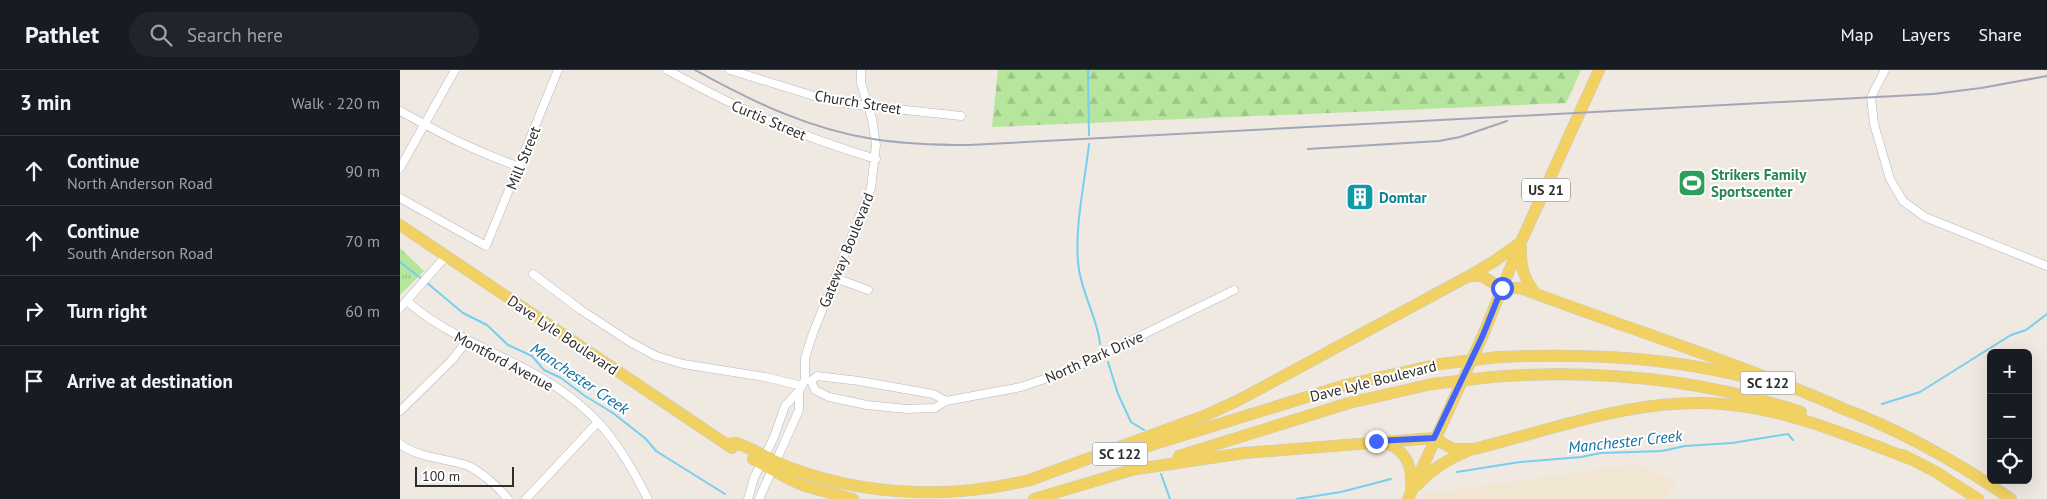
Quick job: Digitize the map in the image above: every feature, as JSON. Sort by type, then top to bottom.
[{"type":"main road","name":"US 21","points":[[1409,495],[1466,372],[1521,242],[1600,70]]},
{"type":"main road","name":"Dave Lyle Boulevard","points":[[400,225],[727,444],[763,459],[804,486],[853,499]]},
{"type":"main road","points":[[1030,480],[1174,427],[1261,390],[1467,277],[1493,262],[1521,242]]},
{"type":"main road","points":[[1521,242],[1522,269],[1527,282],[1537,295]]},
{"type":"main road","points":[[1467,277],[1484,276],[1502,288],[1519,288],[1724,361],[1842,408]]},
{"type":"main road","name":"Dave Lyle Boulevard","points":[[774,465],[848,484],[912,492],[964,491],[1030,480],[1083,466],[1350,384],[1440,364],[1499,357],[1575,355],[1655,361],[1757,380],[1842,408],[1892,429],[1946,456],[2011,499]]},
{"type":"main road","name":"Dave Lyle Boulevard","points":[[1034,499],[1350,404],[1432,384],[1535,374],[1596,374],[1695,386],[1758,400],[1804,413],[1864,436],[1936,472],[1978,499]]},
{"type":"main road","points":[[1409,495],[1430,472],[1446,461],[1474,449],[1635,408],[1670,404],[1702,403],[1753,408],[1789,416],[1910,459]]},
{"type":"main road","points":[[1136,469],[1236,454],[1376,441],[1434,438],[1453,448],[1474,449]]},
{"type":"main road","points":[[1376,441],[1392,445],[1404,454],[1411,470],[1409,495]]},
{"type":"street","points":[[400,168],[455,70]]},
{"type":"street","name":"Mill Street","points":[[400,198],[486,246],[520,167],[558,70]]},
{"type":"street","name":"Curtis Street","points":[[667,70],[755,114],[830,145],[876,159]]},
{"type":"street","name":"Church Street","points":[[730,70],[814,96],[867,106],[961,116]]},
{"type":"street","name":"Gateway Boulevard","points":[[759,499],[798,410],[804,385],[805,358],[872,188],[876,159],[874,131],[861,84],[861,70]]},
{"type":"street","points":[[1885,70],[1871,97],[1874,124],[1890,180],[1903,200],[1925,217],[2047,266]]},
{"type":"street","points":[[400,111],[482,154],[520,167]]},
{"type":"street","points":[[400,308],[446,256]]},
{"type":"street","points":[[533,274],[630,342],[656,356],[683,364],[804,385]]},
{"type":"street","points":[[835,278],[868,290]]},
{"type":"street","name":"North Park Drive","points":[[804,385],[829,397],[867,405],[907,409],[935,408],[946,401],[1021,387],[1051,378],[1234,290]]},
{"type":"street","name":"Montford Avenue","points":[[407,301],[440,327],[541,377],[567,395],[598,422],[623,454],[648,499]]},
{"type":"street","points":[[400,411],[451,361],[468,340]]},
{"type":"street","points":[[748,499],[754,478],[785,406],[804,385],[817,376],[933,394],[946,401]]},
{"type":"street","points":[[526,499],[598,422]]},
{"type":"street","points":[[400,444],[422,454],[466,466],[480,474],[508,499]]},
{"type":"shaded area","points":[[1637,464],[1675,481],[1666,499],[1421,499],[1423,494]]},
{"type":"green space","points":[[998,70],[1581,70],[1566,103],[992,127]]},
{"type":"green space","points":[[400,248],[424,271],[400,295]]},
{"type":"waterway","points":[[1088,70],[1089,135]]},
{"type":"waterway","points":[[1089,144],[1077,240],[1079,270],[1100,344]]},
{"type":"waterway","name":"Manchester Creek","points":[[400,262],[422,279]]},
{"type":"waterway","name":"Manchester Creek","points":[[426,282],[463,313],[487,325],[508,345],[532,356],[544,370],[561,378],[585,396],[613,413],[646,439],[656,451],[725,494]]},
{"type":"waterway","name":"Manchester Creek","points":[[1882,404],[1920,392],[2011,335],[2026,330],[2047,314]]},
{"type":"waterway","points":[[1108,362],[1118,394],[1131,422],[1144,430]]},
{"type":"waterway","name":"Manchester Creek","points":[[1457,472],[1520,462],[1581,457],[1601,453],[1662,451],[1685,446],[1732,443],[1788,434],[1793,440]]},
{"type":"waterway","points":[[1161,474],[1170,499]]},
{"type":"waterway","name":"Manchester Creek","points":[[1297,499],[1341,492],[1391,479]]},
{"type":"railway","points":[[695,70],[759,103],[826,128],[885,141],[957,145],[1933,94],[1981,88],[2047,76]]},
{"type":"railway","points":[[1308,149],[1439,141],[1460,137],[1507,121]]},
{"type":"place","name":"Strikers Family Sportscenter","points":[[1692,183]]},
{"type":"place","name":"Domtar","points":[[1360,197]]},
{"type":"route","points":[[1376,441],[1434,438],[1483,335],[1502,288]]}]
